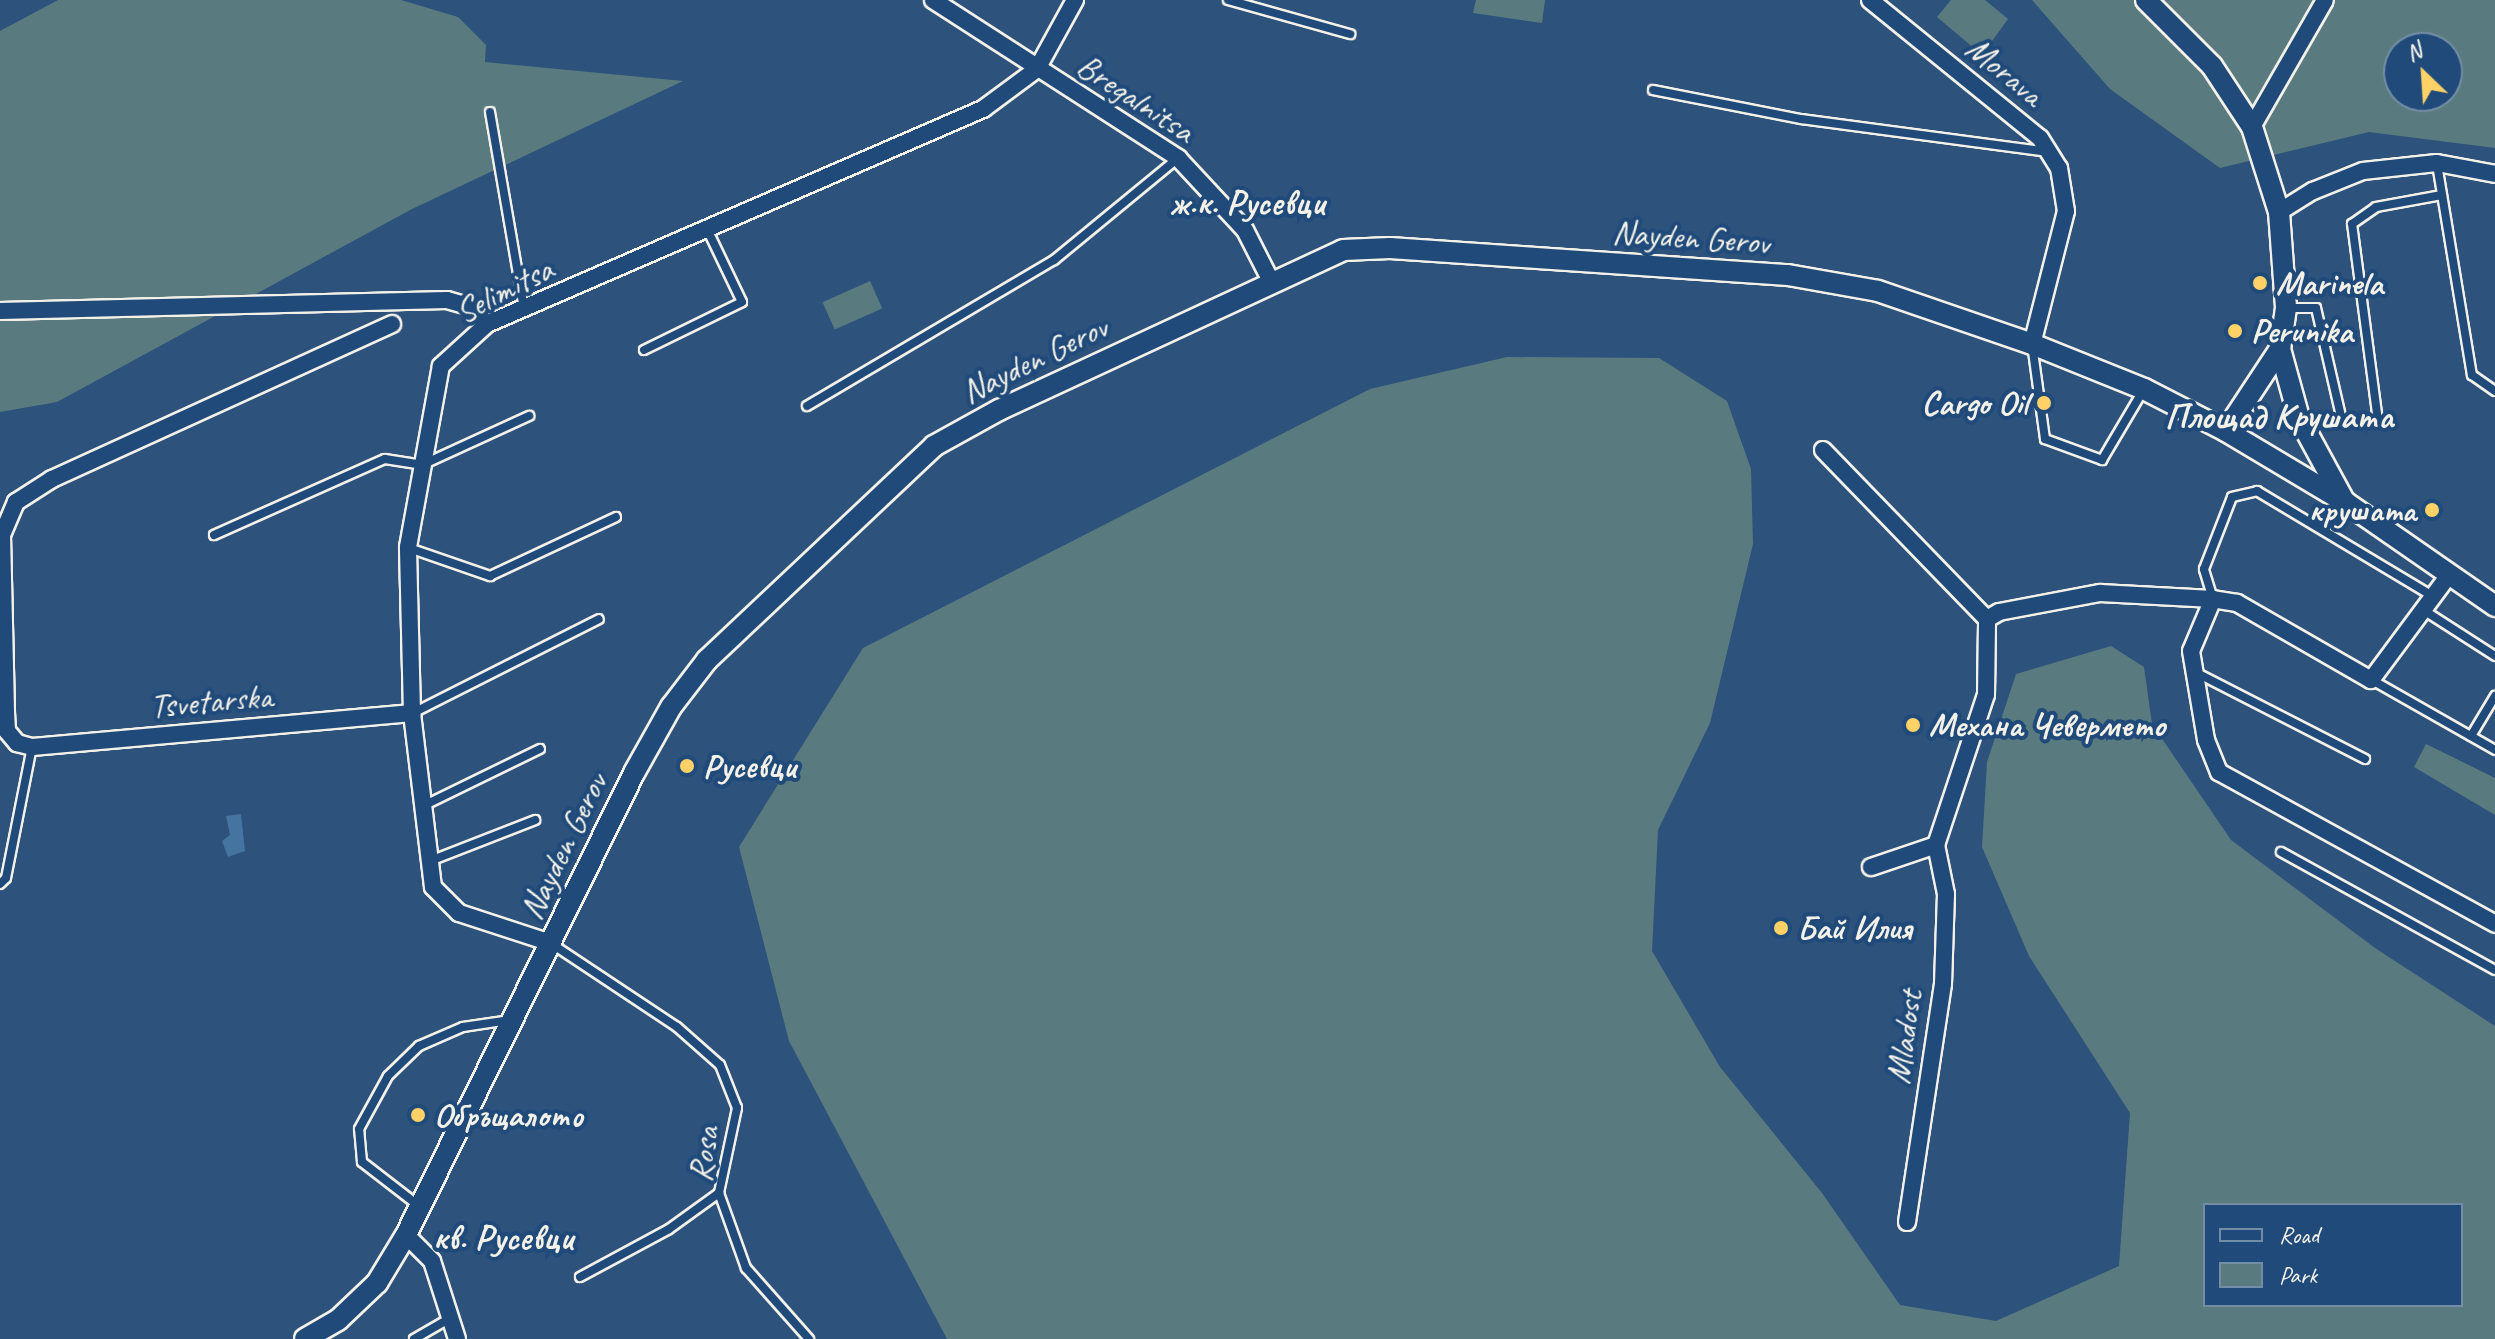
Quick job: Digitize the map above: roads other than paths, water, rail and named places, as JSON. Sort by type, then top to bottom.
[{"type":"street","name":"Bregalnitsa","points":[[933,0],[1178,158],[1245,230],[1271,281]]},
{"type":"street","name":"Selimitsa","points":[[551,943],[459,913],[433,887],[412,713],[408,547],[441,366],[487,324],[708,231],[983,109],[1037,69],[1075,0]]},
{"type":"street","name":"Morava","points":[[1870,0],[2051,152],[2066,188],[2066,211],[2032,344]]},
{"type":"street","points":[[2146,0],[2212,66],[2252,127],[2279,212],[2286,308],[2280,349],[2299,418],[2345,502]]},
{"type":"street","points":[[2252,127],[2325,0]]},
{"type":"street","points":[[2279,212],[2313,191],[2363,171],[2437,163],[2495,174]]},
{"type":"street","name":"Nayden Gerov","points":[[305,1339],[338,1320],[377,1283],[406,1235],[671,707],[707,660],[777,588],[934,446],[1011,404],[1321,258],[1365,247],[1788,275],[1878,291],[2032,344],[2144,389],[2226,431],[2345,502],[2495,606]]},
{"type":"street","points":[[0,311],[447,300],[471,307],[487,324]]},
{"type":"street","points":[[14,738],[2,535],[16,502],[52,479],[392,324]]},
{"type":"street","points":[[2226,431],[2280,349]]},
{"type":"street","points":[[1823,450],[1987,619],[1999,612],[2100,593],[2213,599],[2262,614],[2371,680],[2449,575]]},
{"type":"street","points":[[2213,599],[2196,629],[2191,651],[2206,740],[2219,772],[2495,924]]},
{"type":"street","name":"Mladost","points":[[1907,1222],[1943,984],[1946,894],[1936,845],[1986,695],[1987,619]]},
{"type":"street","name":"Tsvetarska","points":[[14,738],[412,713]]},
{"type":"street","points":[[1871,867],[1936,845]]},
{"type":"street","points":[[406,1235],[432,1261],[448,1319],[457,1339]]},
{"type":"lane","points":[[1228,0],[1350,34]]},
{"type":"lane","points":[[1653,90],[1801,119],[2051,152]]},
{"type":"lane","points":[[490,112],[524,308]]},
{"type":"lane","points":[[807,406],[1054,260],[1178,158]]},
{"type":"lane","points":[[2437,163],[2472,375],[2495,391]]},
{"type":"lane","points":[[2378,421],[2352,224],[2376,207],[2442,195]]},
{"type":"lane","points":[[644,350],[742,302],[708,231]]},
{"type":"lane","points":[[2286,308],[2316,308],[2341,416]]},
{"type":"lane","points":[[2032,344],[2045,439],[2102,460],[2144,389]]},
{"type":"lane","points":[[214,535],[385,459],[422,465],[529,416]]},
{"type":"lane","points":[[2213,599],[2204,569],[2232,497],[2257,491],[2430,604],[2495,656]]},
{"type":"lane","points":[[408,547],[490,576],[616,517]]},
{"type":"lane","points":[[412,713],[599,619]]},
{"type":"lane","points":[[2195,671],[2365,759]]},
{"type":"lane","points":[[2371,680],[2495,750]]},
{"type":"lane","points":[[2471,736],[2495,696]]},
{"type":"lane","points":[[0,884],[6,878],[14,738]]},
{"type":"lane","points":[[423,806],[540,749]]},
{"type":"lane","points":[[429,862],[535,820]]},
{"type":"lane","points":[[2281,852],[2495,970]]},
{"type":"lane","name":"Rosa","points":[[551,943],[677,1027],[720,1065],[737,1108],[719,1193],[746,1268],[809,1339]]},
{"type":"lane","points":[[419,1206],[362,1162],[359,1129],[388,1076],[419,1046],[463,1027],[515,1019]]},
{"type":"lane","points":[[580,1277],[669,1229],[719,1193]]},
{"type":"lane","points":[[414,1339],[448,1319]]},
{"type":"water","points":[[241,814],[245,851],[228,857],[222,841],[230,835],[226,816]]},
{"type":"place","name":"Marinela","points":[[2260,283]]},
{"type":"place","name":"Perunika","points":[[2235,331]]},
{"type":"place","name":"Cargo Oil","points":[[2044,403]]},
{"type":"place","name":"крушата","points":[[2432,510]]},
{"type":"place","name":"Механа Чевермето","points":[[1913,725]]},
{"type":"place","name":"Русевци","points":[[687,766]]},
{"type":"place","name":"Бай Илия","points":[[1781,928]]},
{"type":"place","name":"Обръщалото","points":[[418,1115]]},
{"type":"district","name":"ж.к. Русевци","points":[[1247,203]]},
{"type":"district","name":"Площад Крушата","points":[[2279,417]]},
{"type":"district","name":"кв. Русевци","points":[[503,1238]]}]
